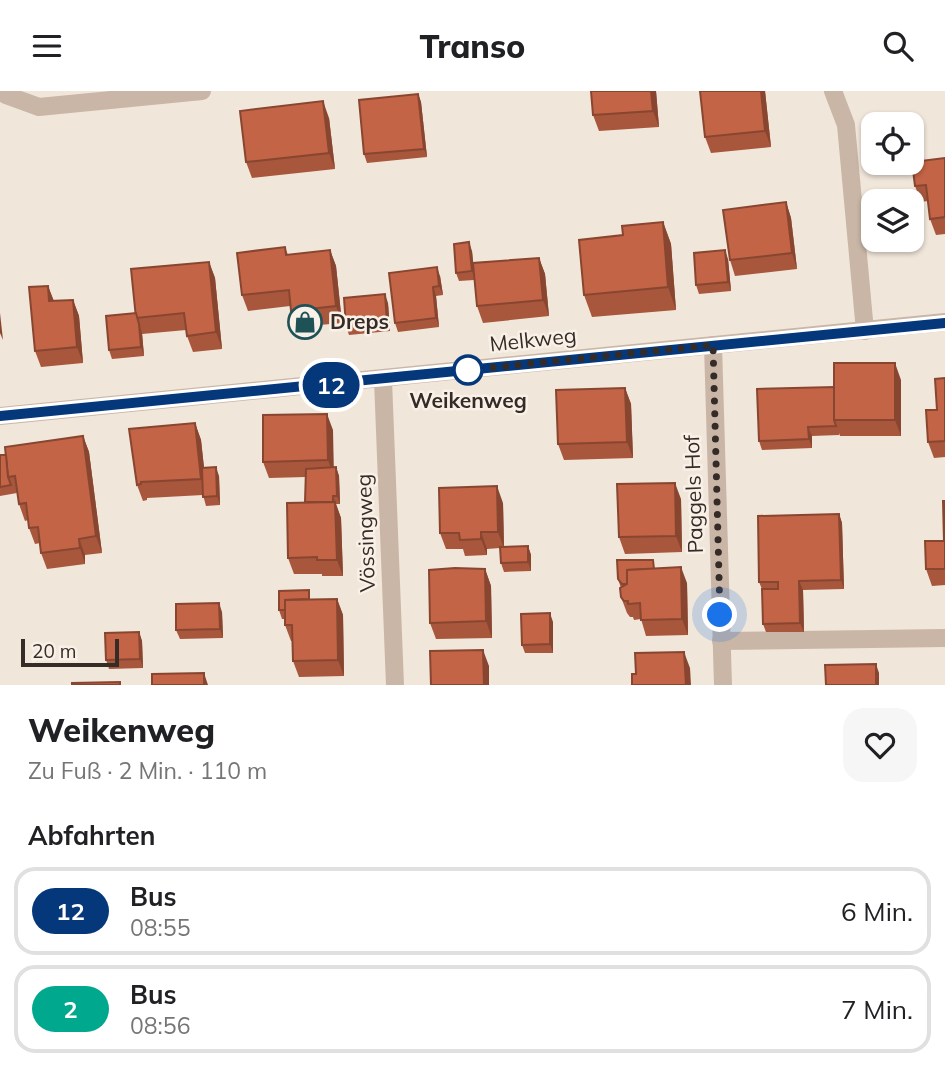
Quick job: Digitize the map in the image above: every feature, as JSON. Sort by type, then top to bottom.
[{"type":"street","points":[[6,95],[39,107],[201,91]]},
{"type":"street","points":[[833,91],[846,125],[864,331]]},
{"type":"street","name":"Melkweg","points":[[0,416],[945,323]]},
{"type":"street","name":"Paggels Hof","points":[[713,345],[723,685]]},
{"type":"street","name":"Vössingweg","points":[[383,380],[395,685]]},
{"type":"street","points":[[721,642],[945,638]]},
{"type":"building","points":[[591,91],[651,91],[653,111],[593,115]]},
{"type":"building","points":[[700,91],[761,91],[765,131],[705,137]]},
{"type":"building","points":[[418,94],[424,149],[364,154],[359,100]]},
{"type":"building","points":[[323,101],[329,153],[246,162],[240,111]]},
{"type":"building","points":[[945,158],[945,217],[930,219],[926,185],[915,186],[914,175],[924,175],[924,161]]},
{"type":"building","points":[[786,202],[792,253],[730,260],[723,210]]},
{"type":"building","points":[[663,222],[668,287],[584,295],[579,240],[623,235],[622,226]]},
{"type":"building","points":[[469,242],[472,271],[456,273],[454,244]]},
{"type":"building","points":[[285,247],[286,255],[330,250],[336,306],[291,311],[289,290],[242,295],[237,253]]},
{"type":"building","points":[[725,250],[728,282],[696,285],[694,253]]},
{"type":"building","points":[[539,258],[543,300],[477,306],[473,263]]},
{"type":"building","points":[[209,262],[216,332],[187,336],[184,313],[136,318],[131,269]]},
{"type":"building","points":[[437,267],[439,286],[433,287],[436,318],[395,323],[389,273]]},
{"type":"building","points":[[48,286],[49,301],[73,300],[77,347],[35,351],[29,287]]},
{"type":"building","points":[[385,294],[387,322],[346,326],[344,298]]},
{"type":"building","points":[[136,313],[141,347],[109,350],[106,316]]},
{"type":"building","points":[[834,363],[895,363],[895,420],[834,420]]},
{"type":"building","points":[[945,378],[945,441],[928,442],[926,410],[937,410],[935,379]]},
{"type":"building","points":[[834,387],[836,426],[808,427],[809,439],[759,441],[757,389]]},
{"type":"building","points":[[625,388],[627,442],[558,444],[556,390]]},
{"type":"building","points":[[327,414],[328,460],[263,462],[263,415]]},
{"type":"building","points":[[195,423],[201,479],[141,482],[137,485],[129,429]]},
{"type":"building","points":[[83,436],[96,536],[79,539],[80,548],[41,553],[38,527],[29,528],[26,503],[19,504],[15,476],[8,477],[5,447]]},
{"type":"building","points":[[0,455],[6,455],[11,485],[0,487]]},
{"type":"building","points":[[216,467],[217,496],[203,497],[202,468]]},
{"type":"building","points":[[336,467],[337,496],[333,496],[333,502],[305,502],[306,469]]},
{"type":"building","points":[[675,483],[676,536],[619,537],[617,484]]},
{"type":"building","points":[[497,486],[498,532],[481,532],[481,539],[460,540],[459,533],[440,533],[439,488]]},
{"type":"building","points":[[943,501],[945,569],[926,569],[925,541],[944,541]]},
{"type":"building","points":[[335,502],[337,560],[317,560],[317,557],[288,558],[287,503]]},
{"type":"building","points":[[839,514],[841,580],[799,581],[800,623],[763,624],[762,589],[778,589],[778,582],[759,582],[758,516]]},
{"type":"building","points":[[528,546],[528,562],[501,563],[500,547]]},
{"type":"building","points":[[617,560],[653,560],[654,569],[627,570],[627,584],[622,584],[618,579]]},
{"type":"building","points":[[681,567],[682,619],[641,620],[640,603],[628,604],[628,601],[621,597],[620,588],[627,584],[627,570]]},
{"type":"building","points":[[485,569],[486,621],[430,623],[429,570]]},
{"type":"building","points":[[309,590],[309,599],[285,600],[285,610],[279,610],[279,591]]},
{"type":"building","points":[[337,599],[338,660],[293,661],[292,625],[285,625],[285,600]]},
{"type":"building","points":[[219,603],[220,629],[176,630],[176,604]]},
{"type":"building","points":[[550,613],[550,644],[522,645],[521,614]]},
{"type":"building","points":[[139,632],[140,659],[106,660],[105,633]]},
{"type":"building","points":[[483,650],[484,685],[431,685],[430,651]]},
{"type":"building","points":[[684,652],[686,685],[632,685],[632,674],[636,674],[635,653]]},
{"type":"building","points":[[876,664],[876,685],[826,685],[825,665]]},
{"type":"building","points":[[204,673],[204,685],[152,685],[152,674]]},
{"type":"building","points":[[120,682],[120,685],[72,685],[72,683]]},
{"type":"bus line","name":"12","points":[[0,416],[945,323]]},
{"type":"place","name":"Dreps","points":[[305,322]]},
{"type":"place","name":"Weikenweg","points":[[468,370]]},
{"type":"route","points":[[468,370],[713,345],[720,615]]}]
